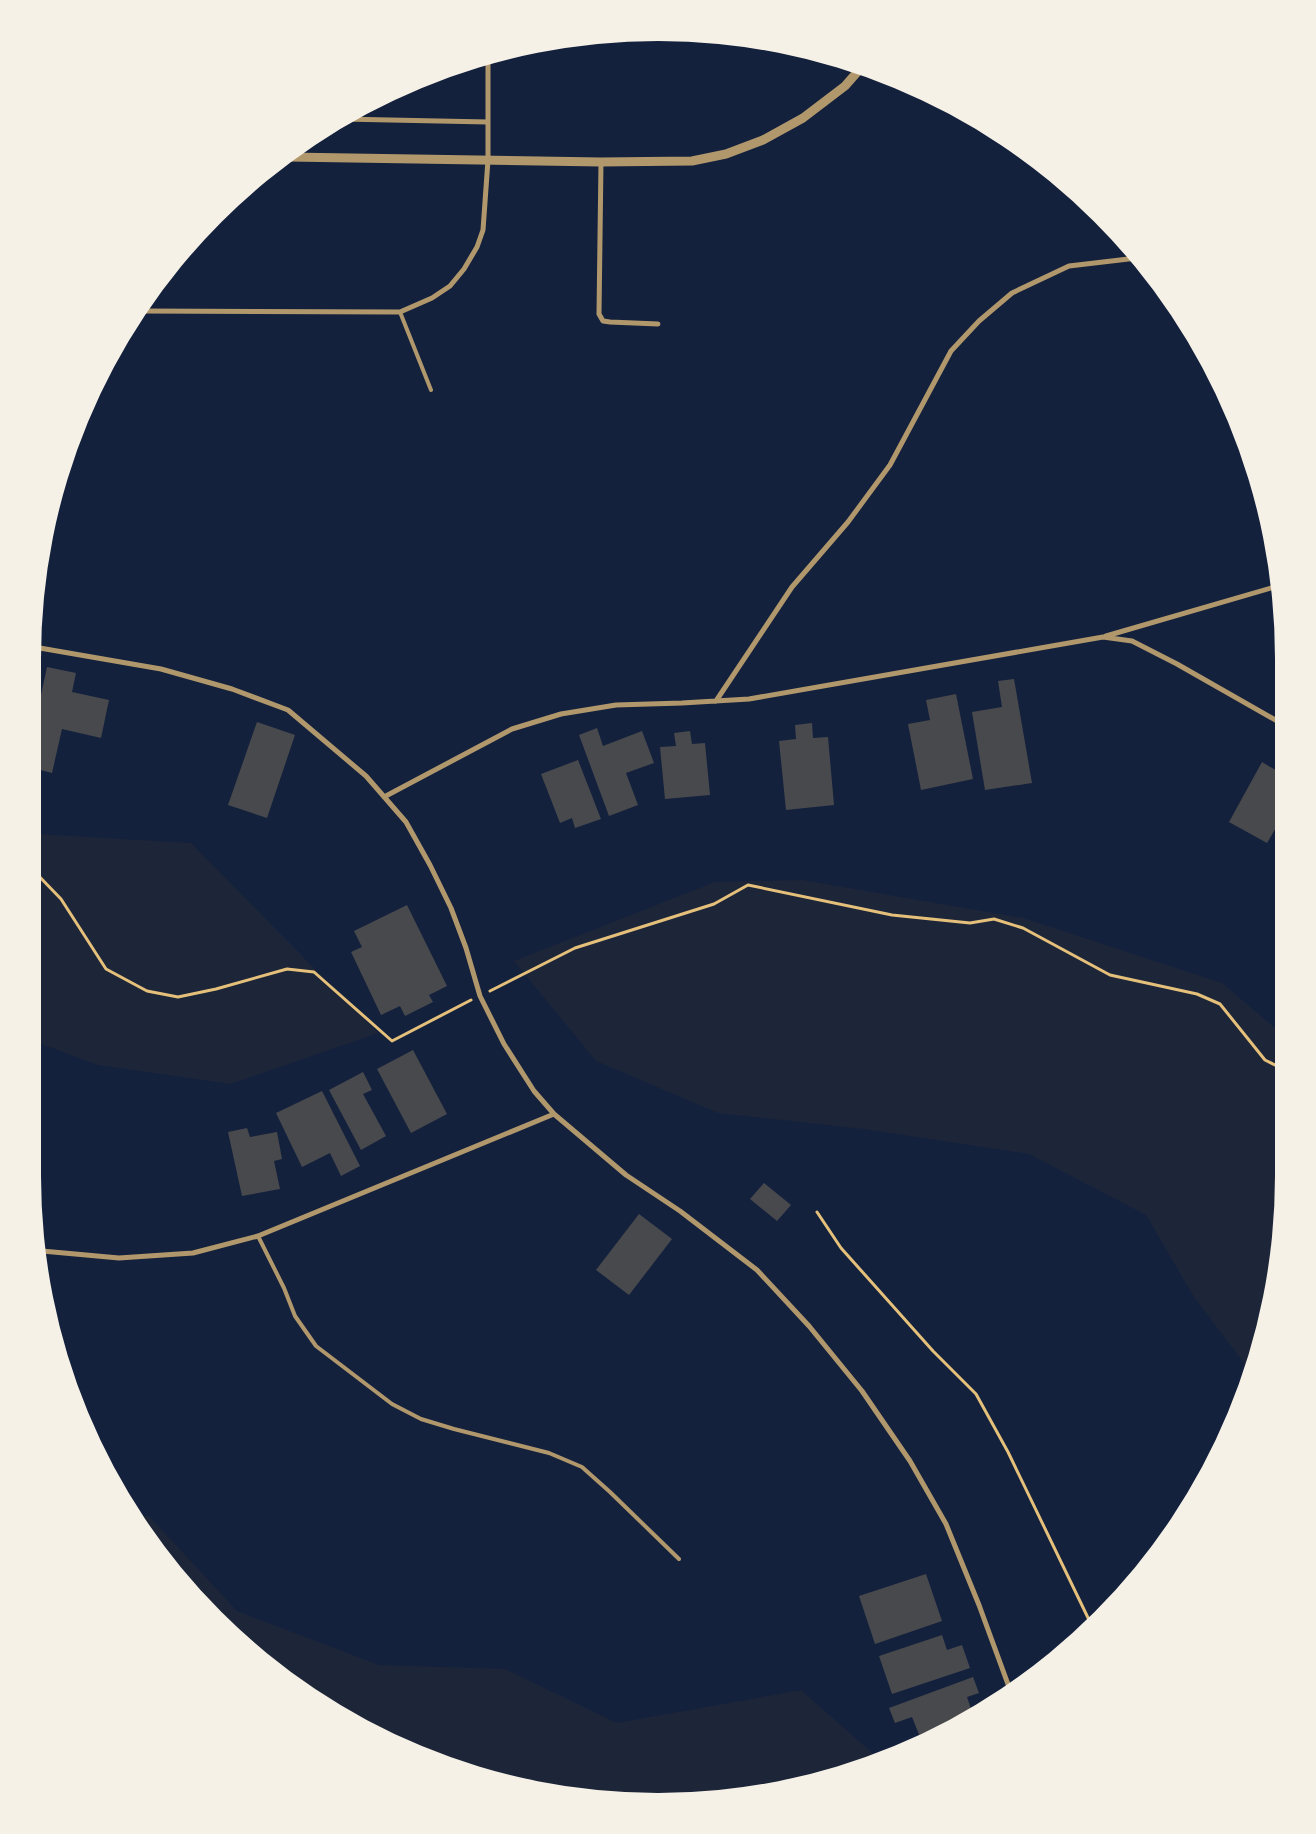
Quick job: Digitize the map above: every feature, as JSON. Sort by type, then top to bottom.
[{"type":"street","points":[[148,311],[400,312],[432,298],[450,286],[464,269],[477,248],[483,230],[488,160],[488,65]]},
{"type":"street","points":[[299,157],[600,162],[692,161],[726,154],[764,140],[802,118],[845,86],[856,74]]},
{"type":"street","points":[[359,119],[488,122]]},
{"type":"street","points":[[600,162],[599,314],[603,321],[658,324]]},
{"type":"street","points":[[716,701],[792,587],[848,522],[890,465],[951,351],[979,321],[1012,293],[1069,266],[1128,259]]},
{"type":"street","points":[[384,797],[512,729],[561,714],[616,705],[749,699],[1103,638],[1270,588]]},
{"type":"street","points":[[1103,638],[1132,641],[1177,664],[1275,720]]},
{"type":"street","points":[[41,648],[161,668],[232,689],[288,710],[366,776],[406,822],[430,865],[451,908],[466,948],[480,996],[504,1044],[534,1092],[554,1114],[626,1175],[680,1211],[757,1270],[809,1326],[862,1391],[910,1461],[946,1524],[979,1605],[1008,1684]]},
{"type":"street","points":[[46,1251],[128,1258],[193,1253],[258,1236],[554,1114]]},
{"type":"lane","points":[[400,312],[431,390]]},
{"type":"lane","points":[[258,1236],[284,1288],[295,1316],[316,1346],[392,1404],[429,1421],[549,1453],[582,1467],[678,1558]]},
{"type":"path","points":[[41,879],[61,899],[106,969],[147,991],[178,997],[216,989],[287,969],[314,972],[392,1040],[574,948],[714,904],[748,885],[892,915],[970,923],[994,919],[1023,928],[1110,975],[1197,994],[1220,1004],[1265,1060],[1275,1065]]},
{"type":"path","points":[[817,1212],[841,1248],[933,1351],[976,1394],[1008,1452],[1088,1618]]},
{"type":"shaded area","points":[[41,834],[191,843],[378,1033],[231,1084],[98,1065],[41,1044]]},
{"type":"shaded area","points":[[802,880],[1023,918],[1222,983],[1275,1028],[1275,1176],[1273,1216],[1263,1296],[1245,1364],[1194,1297],[1146,1215],[1029,1154],[864,1129],[718,1113],[596,1061],[514,961],[715,882]]},
{"type":"shaded area","points":[[143,1516],[149,1516],[237,1611],[379,1665],[505,1669],[617,1723],[801,1690],[873,1754],[818,1772],[778,1781],[739,1787],[658,1793],[577,1787],[498,1772],[422,1746],[385,1729],[315,1689],[251,1640],[222,1612],[194,1583]]},
{"type":"building","points":[[47,667],[76,673],[72,692],[109,700],[101,738],[62,729],[52,773],[41,770],[41,695]]},
{"type":"building","points":[[1014,679],[1032,783],[985,790],[972,712],[1002,707],[998,681]]},
{"type":"building","points":[[956,694],[973,779],[921,790],[908,724],[930,720],[926,700]]},
{"type":"building","points":[[257,722],[295,735],[267,818],[228,805]]},
{"type":"building","points":[[812,723],[813,738],[828,737],[834,805],[786,810],[779,741],[796,739],[795,725]]},
{"type":"building","points":[[597,728],[603,746],[642,731],[654,763],[626,773],[638,805],[609,816],[579,735]]},
{"type":"building","points":[[690,731],[692,744],[705,743],[710,795],[665,799],[660,747],[676,746],[674,733]]},
{"type":"building","points":[[578,760],[601,819],[575,828],[572,818],[560,823],[541,774]]},
{"type":"building","points":[[1262,762],[1275,770],[1275,829],[1267,843],[1229,822]]},
{"type":"building","points":[[407,905],[447,986],[429,995],[433,1002],[405,1016],[400,1006],[381,1015],[351,952],[362,947],[354,931]]},
{"type":"building","points":[[413,1050],[447,1114],[411,1133],[377,1069]]},
{"type":"building","points":[[363,1072],[372,1090],[363,1094],[386,1136],[361,1150],[329,1090]]},
{"type":"building","points":[[322,1091],[360,1166],[341,1176],[330,1153],[302,1167],[276,1113]]},
{"type":"building","points":[[247,1128],[250,1137],[277,1132],[282,1159],[274,1161],[280,1189],[242,1196],[228,1132]]},
{"type":"building","points":[[764,1183],[791,1205],[777,1221],[750,1199]]},
{"type":"building","points":[[639,1214],[672,1239],[629,1295],[596,1270]]},
{"type":"building","points":[[926,1574],[942,1621],[875,1644],[859,1596]]},
{"type":"building","points":[[942,1635],[947,1650],[962,1645],[970,1668],[892,1694],[879,1656]]},
{"type":"building","points":[[973,1677],[979,1693],[967,1697],[970,1707],[919,1735],[912,1717],[895,1723],[889,1708]]}]
